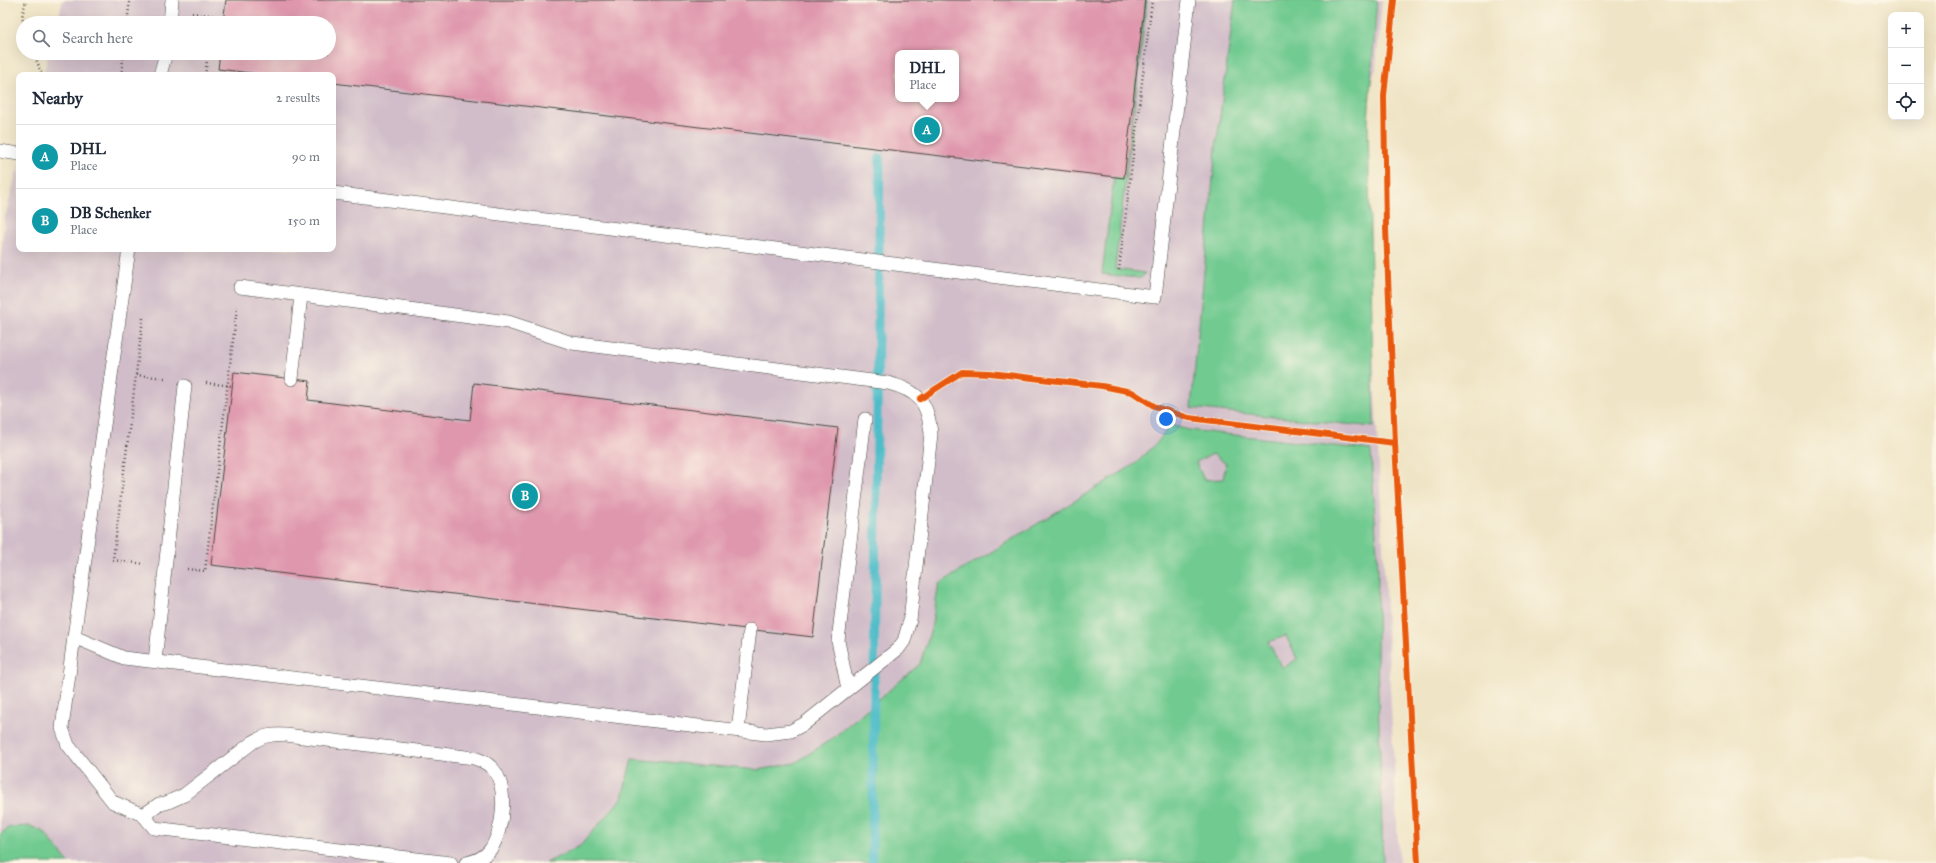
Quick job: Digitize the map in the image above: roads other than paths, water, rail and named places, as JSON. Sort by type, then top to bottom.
[{"type":"lane","points":[[336,193],[1155,297],[1190,0]]},
{"type":"lane","points":[[161,72],[164,60]]},
{"type":"lane","points":[[0,151],[16,154]]},
{"type":"lane","points":[[129,252],[62,728],[68,745],[113,802],[143,815],[154,828],[451,863]]},
{"type":"lane","points":[[74,637],[124,658],[766,734],[791,731],[804,724],[898,649],[908,631],[931,434],[929,415],[920,399],[905,388],[888,383],[572,344],[508,322],[240,287]]},
{"type":"lane","points":[[292,379],[301,295]]},
{"type":"lane","points":[[155,661],[185,386]]},
{"type":"lane","points":[[848,689],[838,640],[865,419]]},
{"type":"lane","points":[[738,730],[750,630]]},
{"type":"lane","points":[[143,815],[159,804],[166,803],[184,795],[253,742],[262,736],[271,734],[474,758],[491,767],[502,787],[503,802],[500,824],[495,842],[484,857],[466,863]]},
{"type":"waterway","points":[[872,863],[880,158]]},
{"type":"place","name":"DHL","points":[[927,130]]},
{"type":"place","name":"DB Schenker","points":[[525,496]]}]
